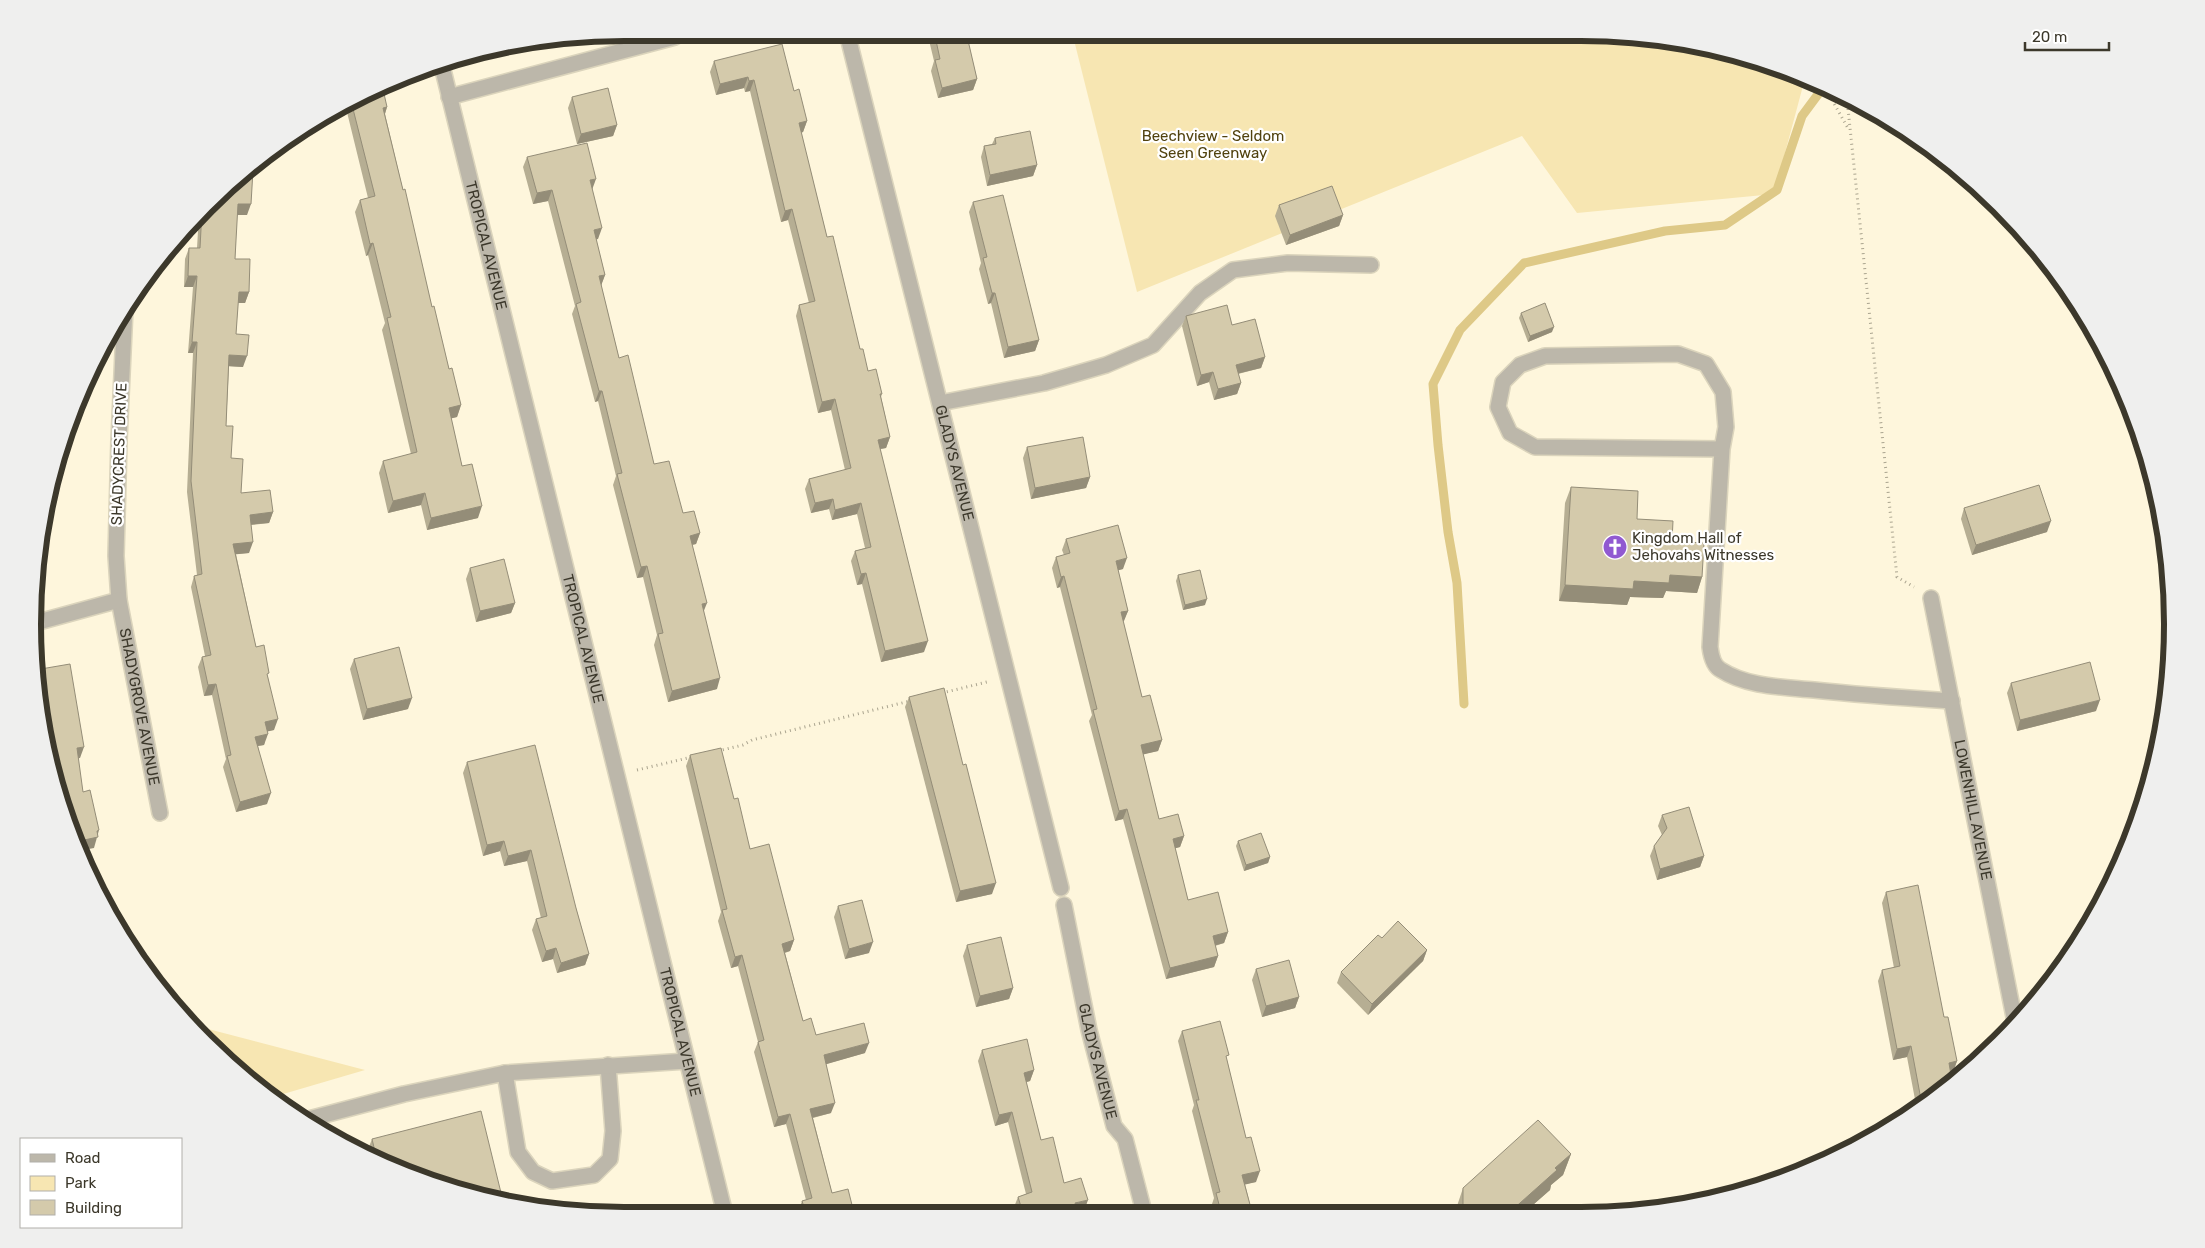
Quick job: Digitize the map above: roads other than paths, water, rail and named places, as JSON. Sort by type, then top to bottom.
[{"type":"street","points":[[449,97],[660,41]]},
{"type":"street","name":"GLADYS AVENUE","points":[[849,41],[1010,677],[1061,888]]},
{"type":"street","name":"TROPICAL AVENUE","points":[[443,70],[722,1207]]},
{"type":"street","points":[[940,402],[1044,383],[1106,365],[1153,345],[1200,293],[1233,270],[1288,263],[1371,265]]},
{"type":"street","name":"SHADYCREST DRIVE","points":[[119,600],[117,537],[124,324]]},
{"type":"street","points":[[1722,449],[1535,447],[1510,433],[1498,407],[1503,382],[1520,365],[1545,356],[1678,354],[1706,364],[1723,392],[1726,426],[1722,449],[1710,647],[1712,657],[1718,669],[1738,678],[1771,686],[1872,696],[1952,701]]},
{"type":"street","name":"LOWENHILL AVENUE","points":[[1932,598],[2013,1014]]},
{"type":"street","points":[[41,621],[119,600]]},
{"type":"street","name":"SHADYGROVE AVENUE","points":[[119,600],[160,813]]},
{"type":"street","name":"GLADYS AVENUE","points":[[1064,904],[1089,1030],[1114,1126],[1125,1139],[1143,1207]]},
{"type":"street","points":[[314,1118],[404,1094],[505,1073],[688,1061]]},
{"type":"street","points":[[505,1073],[518,1152],[533,1172],[552,1182],[594,1174],[610,1158],[613,1131],[608,1065]]},
{"type":"waterway","points":[[1464,704],[1457,583],[1448,532],[1433,384],[1460,330],[1524,263],[1665,231],[1725,225],[1777,190],[1802,116],[1819,93]]},
{"type":"place","name":"Kingdom Hall of Jehovahs Witnesses","points":[[1615,547]]},
{"type":"park label","name":"Beechview - Seldom Seen Greenway","points":[[1213,144]]}]
